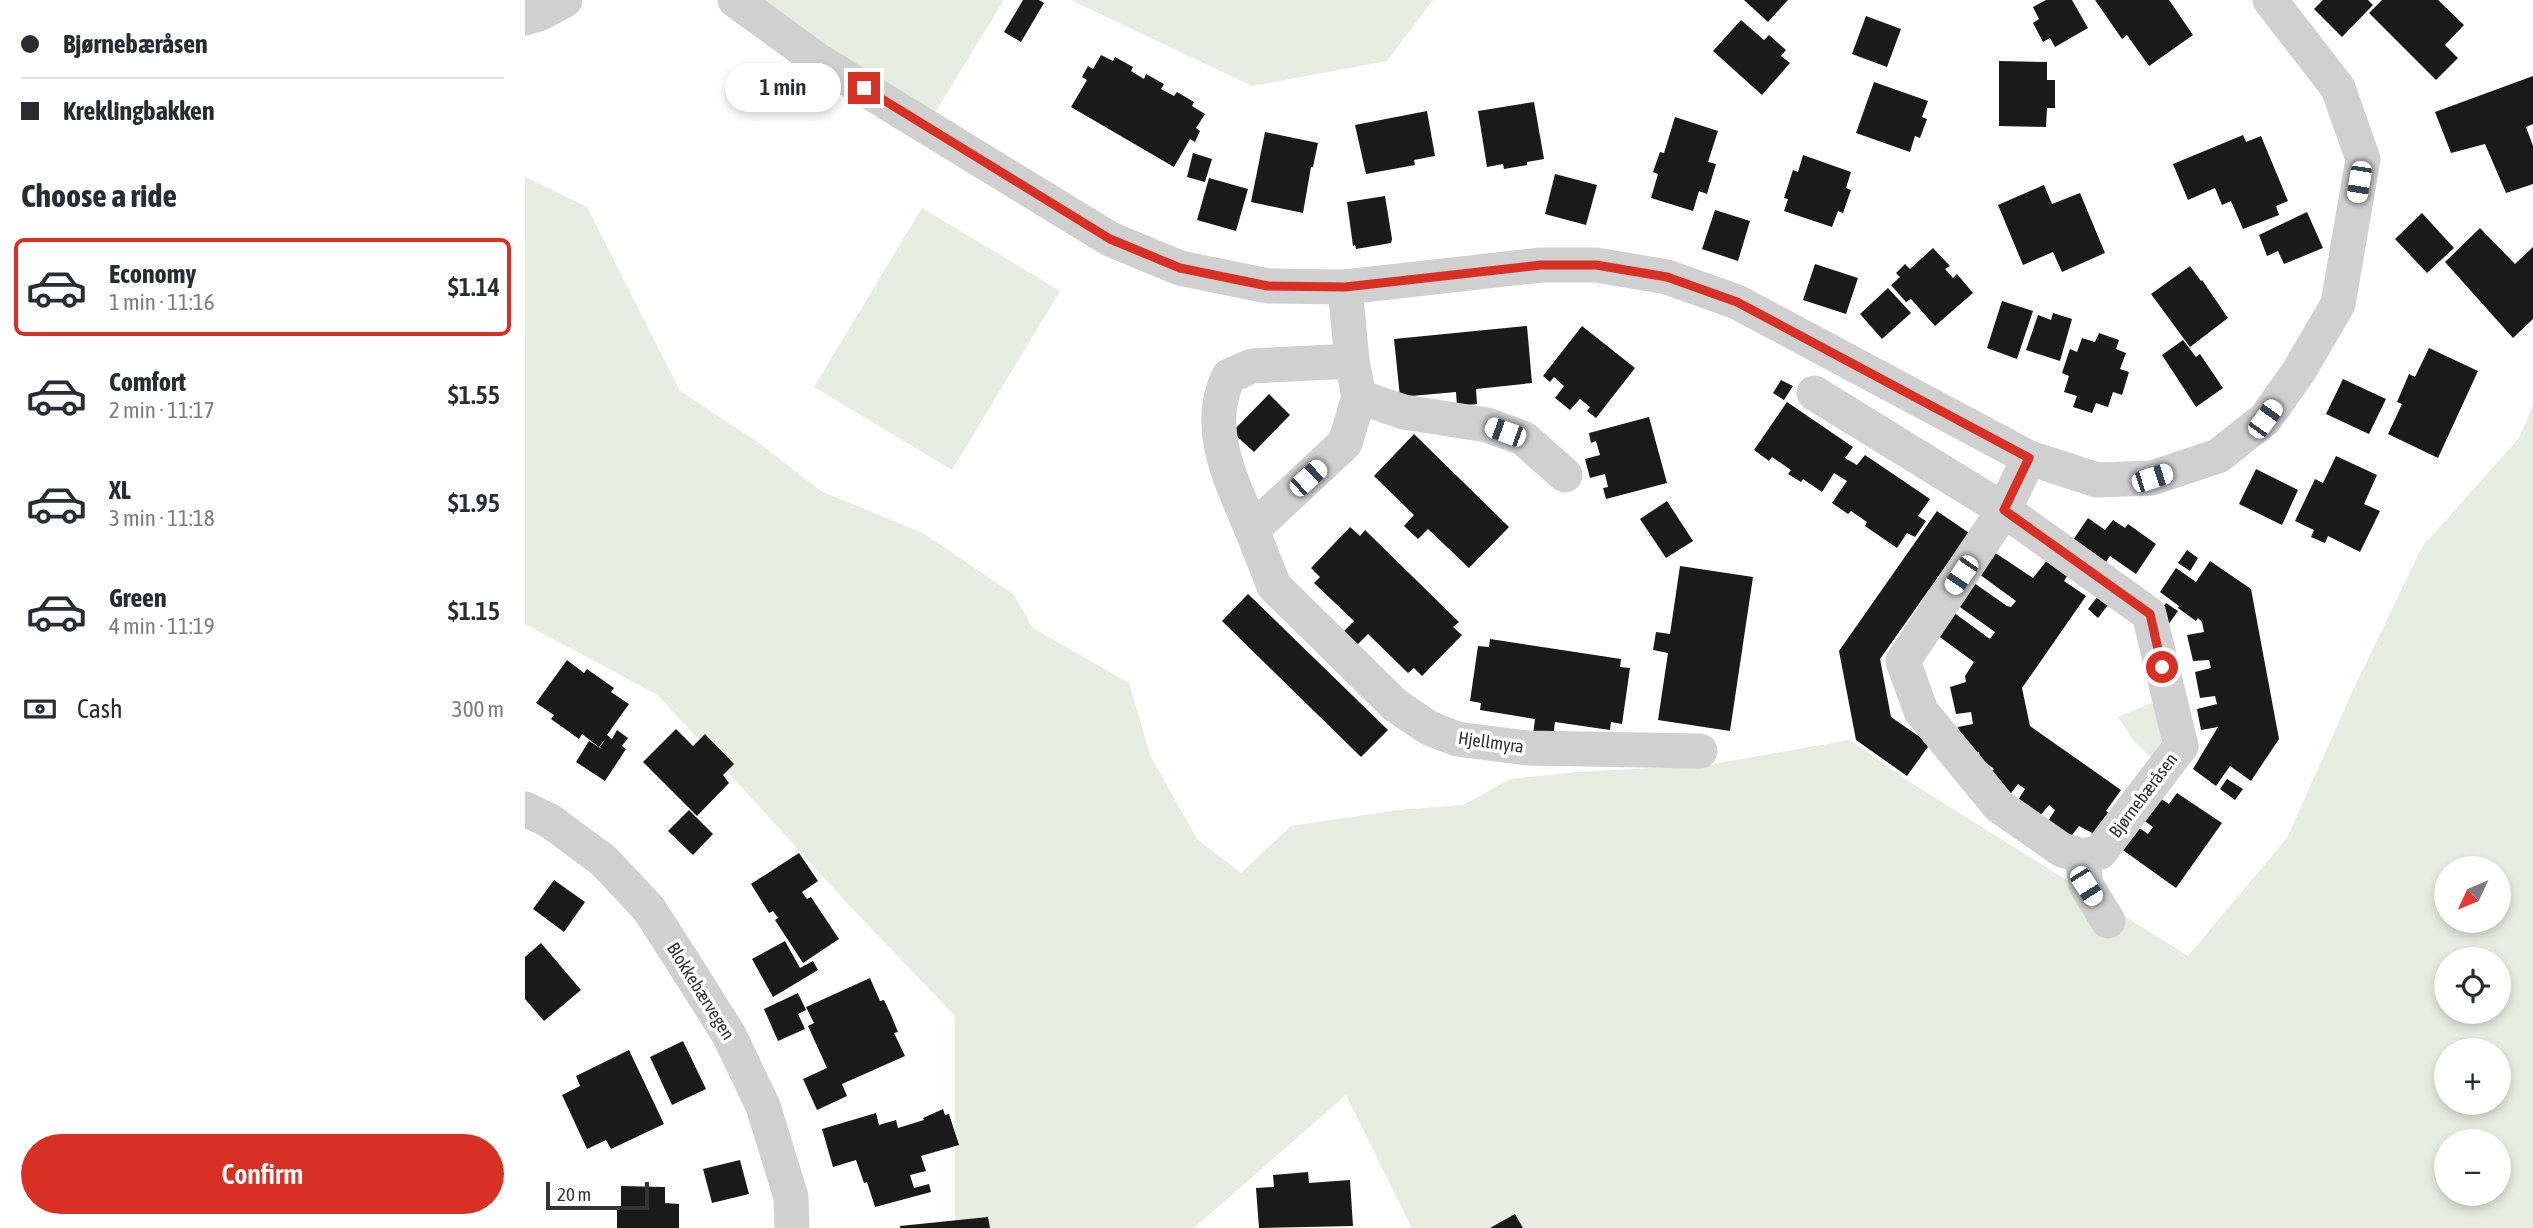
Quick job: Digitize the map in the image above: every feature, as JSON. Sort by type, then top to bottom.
[{"type":"street","points":[[525,18],[540,14],[565,0]]},
{"type":"street","points":[[735,0],[819,61],[1110,239],[1180,268],[1268,286],[1345,287],[1541,265],[1596,265],[1667,277],[1737,302],[2029,458],[2097,480],[2152,478],[2218,456],[2265,419],[2299,372],[2338,304],[2363,159],[2338,88],[2270,0]]},
{"type":"street","points":[[1252,530],[1345,443],[1359,397],[1352,361],[1345,287]]},
{"type":"street","name":"Hjellmyra","points":[[1352,361],[1252,366],[1229,376],[1221,392],[1218,412],[1223,461],[1274,586],[1395,705],[1429,727],[1457,739],[1527,748],[1700,751]]},
{"type":"street","points":[[1814,393],[2004,510]]},
{"type":"street","points":[[1359,397],[1404,412],[1487,425],[1523,438],[1565,475]]},
{"type":"street","points":[[2029,458],[2004,510],[1903,661],[1921,711],[1999,806],[2062,850],[2082,856],[2086,886],[2108,921]]},
{"type":"street","name":"Bjørnebæråsen","points":[[2004,510],[2150,614],[2181,746],[2100,852],[2082,856]]},
{"type":"street","name":"Blokkebærvegen","points":[[525,809],[550,821],[604,861],[649,909],[693,976],[729,1035],[763,1106],[791,1197],[792,1228]]},
{"type":"shaded area","points":[[761,0],[1004,0],[934,114]]},
{"type":"shaded area","points":[[1071,0],[1433,0],[1387,61],[1252,86]]},
{"type":"shaded area","points":[[525,177],[587,207],[680,391],[756,441],[821,491],[923,533],[1013,594],[1033,628],[1129,683],[1150,755],[1197,839],[1241,873],[1291,826],[1398,810],[1463,805],[1510,779],[1578,772],[1707,765],[1850,740],[1905,779],[2188,956],[2287,838],[2355,686],[2422,547],[2519,438],[2533,406],[2533,1228],[1412,1228],[1346,1095],[1194,1228],[955,1228],[955,1016],[845,901],[658,695],[525,624]]},
{"type":"shaded area","points":[[922,208],[1060,291],[952,470],[814,387]]},
{"type":"shaded area","points":[[2161,699],[2162,738],[2155,757],[2150,757],[2134,741],[2118,717]]},
{"type":"building","points":[[1023,0],[1039,0],[1044,3],[1021,42],[1004,32]]},
{"type":"building","points":[[1744,0],[1788,0],[1768,22]]},
{"type":"building","points":[[2046,0],[2072,0],[2088,28],[2055,47],[2050,38],[2043,42],[2033,23],[2039,19],[2033,7]]},
{"type":"building","points":[[2095,0],[2169,0],[2193,35],[2149,66],[2127,35],[2122,39]]},
{"type":"building","points":[[2323,0],[2368,0],[2373,5],[2342,37],[2314,9]]},
{"type":"building","points":[[2382,0],[2438,0],[2464,25],[2445,45],[2458,58],[2436,80],[2369,13]]},
{"type":"building","points":[[1866,16],[1901,29],[1887,67],[1852,54]]},
{"type":"building","points":[[1741,20],[1764,40],[1769,35],[1786,50],[1781,56],[1790,63],[1762,95],[1713,51]]},
{"type":"building","points":[[1101,55],[1113,61],[1115,57],[1133,67],[1131,71],[1144,79],[1146,74],[1164,84],[1161,89],[1174,96],[1177,92],[1194,102],[1192,106],[1205,114],[1196,128],[1200,131],[1195,142],[1190,139],[1174,167],[1071,107],[1087,80],[1082,77],[1088,66],[1093,69]]},
{"type":"building","points":[[1999,61],[2047,62],[2047,80],[2055,80],[2055,108],[2047,108],[2046,127],[1999,126]]},
{"type":"building","points":[[2533,76],[2533,124],[2526,127],[2533,146],[2533,184],[2506,193],[2485,144],[2451,153],[2435,112]]},
{"type":"building","points":[[1874,82],[1928,101],[1922,117],[1927,119],[1920,138],[1915,136],[1910,152],[1856,133]]},
{"type":"building","points":[[1534,102],[1544,159],[1504,169],[1503,164],[1487,167],[1478,111]]},
{"type":"building","points":[[1427,111],[1435,156],[1414,160],[1415,165],[1366,174],[1355,125]]},
{"type":"building","points":[[1675,117],[1718,131],[1708,162],[1716,164],[1707,194],[1699,191],[1693,211],[1651,198],[1658,174],[1653,172],[1660,152],[1664,153]]},
{"type":"building","points":[[1265,132],[1318,143],[1303,213],[1251,202]]},
{"type":"building","points":[[2243,135],[2246,142],[2261,136],[2288,201],[2276,206],[2279,215],[2243,229],[2231,201],[2222,205],[2215,188],[2188,200],[2173,164]]},
{"type":"building","points":[[1193,153],[1212,159],[1205,182],[1187,177]]},
{"type":"building","points":[[1803,155],[1851,172],[1846,188],[1851,190],[1843,213],[1838,211],[1832,227],[1784,211],[1788,199],[1784,198],[1793,170],[1798,172]]},
{"type":"building","points":[[1555,174],[1597,185],[1586,225],[1545,214]]},
{"type":"building","points":[[1209,178],[1248,189],[1236,231],[1197,220]]},
{"type":"building","points":[[2044,185],[2052,204],[2080,193],[2105,253],[2062,272],[2053,252],[2023,265],[1998,205]]},
{"type":"building","points":[[1385,196],[1391,243],[1356,249],[1355,245],[1353,246],[1347,202]]},
{"type":"building","points":[[1715,210],[1750,221],[1738,261],[1702,249]]},
{"type":"building","points":[[2307,212],[2323,248],[2284,264],[2278,251],[2267,256],[2259,235]]},
{"type":"building","points":[[2422,213],[2454,248],[2427,273],[2395,239]]},
{"type":"building","points":[[2480,228],[2515,264],[2533,247],[2533,319],[2513,338],[2445,262]]},
{"type":"building","points":[[1933,248],[1950,266],[1945,269],[1953,278],[1957,274],[1973,293],[1935,326],[1911,299],[1906,302],[1891,285],[1900,277],[1896,273],[1905,264],[1910,269]]},
{"type":"building","points":[[1815,264],[1858,278],[1846,314],[1803,300]]},
{"type":"building","points":[[2190,266],[2228,318],[2190,347],[2151,294]]},
{"type":"building","points":[[1888,288],[1911,313],[1882,339],[1860,314]]},
{"type":"building","points":[[2002,301],[2033,311],[2017,359],[1987,348]]},
{"type":"building","points":[[2053,313],[2072,319],[2060,361],[2026,350],[2038,315],[2051,320]]},
{"type":"building","points":[[1527,326],[1532,383],[1476,389],[1477,404],[1457,406],[1456,392],[1400,397],[1394,339]]},
{"type":"building","points":[[1582,326],[1635,368],[1596,418],[1587,411],[1590,407],[1580,399],[1570,410],[1555,398],[1564,386],[1554,377],[1550,382],[1543,376]]},
{"type":"building","points":[[2099,333],[2119,340],[2116,349],[2126,353],[2120,369],[2129,372],[2122,395],[2113,392],[2108,407],[2096,403],[2092,413],[2073,407],[2077,396],[2064,392],[2069,376],[2062,373],[2070,349],[2077,352],[2082,338],[2095,342]]},
{"type":"building","points":[[2183,340],[2196,357],[2200,354],[2223,388],[2196,407],[2162,355]]},
{"type":"building","points":[[2429,348],[2478,371],[2438,458],[2388,434],[2402,404],[2397,402],[2409,374],[2415,377]]},
{"type":"building","points":[[2343,379],[2386,399],[2369,434],[2326,414]]},
{"type":"building","points":[[1781,380],[1793,386],[1784,400],[1773,393]]},
{"type":"building","points":[[1269,394],[1290,415],[1254,452],[1232,432]]},
{"type":"building","points":[[1787,402],[1853,447],[1845,458],[1857,465],[1865,455],[1930,499],[1918,516],[1926,521],[1915,537],[1907,533],[1897,548],[1865,526],[1867,522],[1832,503],[1847,481],[1834,473],[1822,492],[1803,479],[1801,482],[1788,474],[1791,470],[1772,457],[1769,461],[1754,450]]},
{"type":"building","points":[[1649,417],[1667,483],[1606,499],[1603,488],[1608,487],[1605,474],[1590,478],[1585,459],[1600,455],[1596,441],[1591,443],[1589,433]]},
{"type":"building","points":[[1414,434],[1509,527],[1469,568],[1428,529],[1418,539],[1404,526],[1414,515],[1374,476]]},
{"type":"building","points":[[2336,456],[2377,475],[2364,504],[2380,511],[2360,552],[2328,536],[2325,543],[2311,537],[2314,530],[2295,521],[2315,479],[2323,483]]},
{"type":"building","points":[[2256,469],[2298,490],[2282,525],[2239,504]]},
{"type":"building","points":[[1667,501],[1693,541],[1666,558],[1640,519]]},
{"type":"building","points":[[1937,511],[1969,533],[1880,659],[1891,717],[1930,744],[1907,776],[1856,740],[1839,651]]},
{"type":"building","points":[[2088,518],[2105,530],[2113,520],[2125,528],[2128,524],[2156,544],[2136,574],[2110,556],[2106,562],[2073,540]]},
{"type":"building","points":[[1350,527],[1360,536],[1365,530],[1459,622],[1453,627],[1462,635],[1422,676],[1414,668],[1408,673],[1368,634],[1357,645],[1343,632],[1354,621],[1314,583],[1320,577],[1311,568]]},
{"type":"building","points":[[2187,550],[2198,558],[2190,571],[2178,563]]},
{"type":"building","points":[[1994,552],[2033,578],[2048,559],[2069,573],[2064,581],[2086,596],[2022,688],[2030,726],[2121,790],[2106,811],[2114,817],[2100,837],[2079,826],[2069,839],[2047,823],[2055,810],[2049,805],[2039,817],[2016,803],[2025,789],[2018,784],[2008,797],[1991,772],[1994,769],[1980,758],[1979,752],[1963,754],[1958,727],[1973,724],[1971,712],[1956,714],[1950,687],[1966,682],[1965,676],[1974,662],[1937,635],[1953,612],[1990,639],[1995,632],[1957,605],[1974,583],[2007,606],[2011,607],[2016,601],[1979,574]]},
{"type":"building","points":[[2210,561],[2251,589],[2279,739],[2251,781],[2230,766],[2216,786],[2193,769],[2218,727],[2201,730],[2197,709],[2217,704],[2215,696],[2200,698],[2195,672],[2211,668],[2209,660],[2193,661],[2187,635],[2204,632],[2202,622],[2198,618],[2196,621],[2160,592],[2176,568],[2196,582]]},
{"type":"building","points":[[1680,566],[1753,577],[1730,731],[1658,720],[1668,653],[1653,650],[1656,632],[1670,634]]},
{"type":"building","points":[[1248,594],[1388,730],[1361,757],[1222,621]]},
{"type":"building","points":[[2098,596],[2108,605],[2098,618],[2088,609]]},
{"type":"building","points":[[2166,603],[2178,611],[2168,625],[2156,617]]},
{"type":"building","points":[[1490,639],[1621,659],[1620,667],[1630,668],[1622,724],[1611,722],[1610,730],[1555,722],[1553,737],[1533,734],[1535,719],[1480,710],[1481,703],[1470,701],[1478,646],[1489,647]]},
{"type":"building","points":[[567,660],[584,673],[587,669],[614,688],[611,692],[629,704],[607,735],[612,739],[617,730],[628,738],[622,746],[626,749],[605,781],[576,762],[589,741],[602,749],[600,747],[606,738],[599,747],[582,734],[579,739],[551,719],[554,715],[536,703]]},
{"type":"building","points":[[676,729],[693,746],[705,734],[734,764],[723,775],[729,783],[697,816],[643,762]]},
{"type":"building","points":[[2227,779],[2243,789],[2235,800],[2220,789]]},
{"type":"building","points":[[2177,793],[2222,823],[2176,888],[2120,848],[2135,825],[2148,834],[2153,827],[2139,817],[2155,795],[2169,804]]},
{"type":"building","points":[[689,810],[713,834],[693,855],[668,831]]},
{"type":"building","points":[[799,853],[818,881],[802,892],[807,899],[811,897],[839,939],[803,963],[775,920],[778,918],[773,911],[769,913],[751,884]]},
{"type":"building","points":[[554,880],[585,902],[564,932],[533,909]]},
{"type":"building","points":[[785,941],[800,968],[813,961],[818,970],[773,997],[752,959]]},
{"type":"building","points":[[541,943],[581,990],[544,1021],[525,999],[525,957]]},
{"type":"building","points":[[870,978],[880,1001],[884,1000],[891,1015],[898,1032],[894,1033],[905,1056],[842,1084],[847,1096],[817,1110],[803,1079],[827,1068],[808,1026],[814,1023],[806,1007]]},
{"type":"building","points":[[798,993],[806,1010],[798,1014],[805,1029],[778,1041],[764,1009]]},
{"type":"building","points":[[683,1041],[706,1089],[672,1105],[650,1057]]},
{"type":"building","points":[[629,1050],[664,1124],[611,1149],[606,1140],[587,1149],[562,1095],[580,1086],[576,1076]]},
{"type":"building","points":[[943,1109],[945,1115],[949,1114],[959,1145],[921,1156],[926,1171],[910,1175],[914,1188],[929,1184],[931,1192],[875,1207],[856,1160],[833,1167],[822,1129],[876,1113],[879,1125],[896,1120],[898,1128],[924,1120],[923,1118]]},
{"type":"building","points":[[740,1160],[749,1194],[712,1203],[703,1169]]},
{"type":"building","points":[[1308,1172],[1309,1183],[1350,1180],[1353,1226],[1259,1228],[1256,1188],[1274,1187],[1273,1175]]},
{"type":"building","points":[[621,1186],[665,1187],[665,1203],[679,1204],[679,1228],[617,1228],[617,1210],[621,1210]]},
{"type":"building","points":[[1515,1214],[1523,1228],[1490,1228]]},
{"type":"building","points":[[988,1217],[990,1228],[900,1228],[900,1226]]},
{"type":"route","points":[[864,88],[1110,239],[1180,268],[1268,286],[1345,287],[1541,265],[1596,265],[1667,277],[1737,302],[2029,458],[2004,510],[2150,614],[2162,667]]}]
